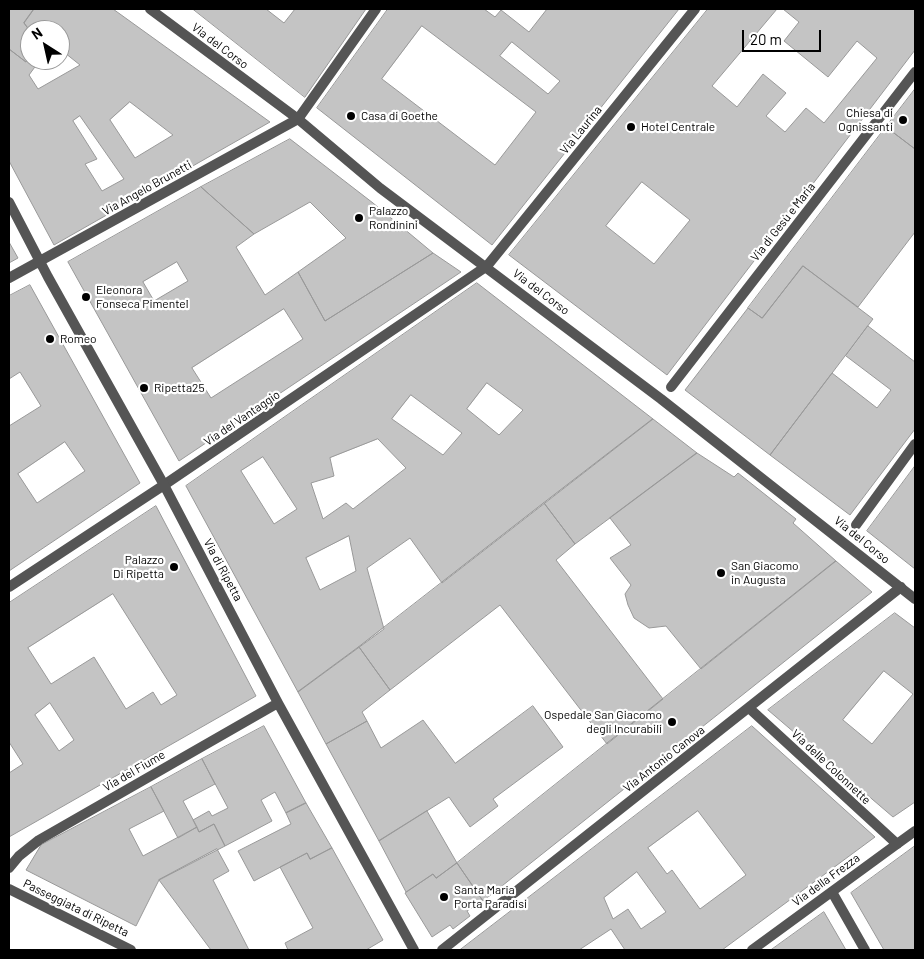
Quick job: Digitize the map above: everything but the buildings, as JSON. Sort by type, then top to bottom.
[{"type":"street","name":"Via del Corso","points":[[150,9],[298,119],[380,188],[677,411],[915,599]]},
{"type":"street","points":[[298,119],[376,9]]},
{"type":"street","name":"Via Laurina","points":[[486,266],[695,9]]},
{"type":"street","name":"Via di Gesù e Maria","points":[[672,387],[915,72]]},
{"type":"street","name":"Via Angelo Brunetti","points":[[9,278],[298,119]]},
{"type":"street","name":"Via di Ripetta","points":[[9,202],[164,485],[278,703],[414,950]]},
{"type":"street","name":"Via del Vantaggio","points":[[9,587],[164,485],[486,266]]},
{"type":"street","points":[[856,525],[915,444]]},
{"type":"street","name":"Via Antonio Canova","points":[[442,950],[901,587]]},
{"type":"street","name":"Via del Fiume","points":[[9,868],[19,856],[39,840],[278,703]]},
{"type":"street","name":"Via delle Colonnette","points":[[749,708],[897,844]]},
{"type":"street","name":"Via della Frezza","points":[[752,950],[915,830]]},
{"type":"street","name":"Passeggiata di Ripetta","points":[[9,889],[131,950]]},
{"type":"street","points":[[832,892],[865,950]]},
{"type":"place","name":"Casa di Goethe","points":[[351,116]]},
{"type":"place","name":"Chiesa di Ognissanti","points":[[903,120]]},
{"type":"place","name":"Hotel Centrale","points":[[631,127]]},
{"type":"place","name":"Palazzo Rondinini","points":[[359,218]]},
{"type":"place","name":"Eleonora Fonseca Pimentel","points":[[86,297]]},
{"type":"place","name":"Romeo","points":[[50,339]]},
{"type":"place","name":"Ripetta25","points":[[144,388]]},
{"type":"place","name":"Palazzo Di Ripetta","points":[[174,567]]},
{"type":"place","name":"San Giacomo in Augusta","points":[[721,573]]},
{"type":"place","name":"Ospedale San Giacomo degli Incurabili","points":[[672,722]]},
{"type":"place","name":"Santa Maria Porta Paradisi","points":[[444,897]]}]
